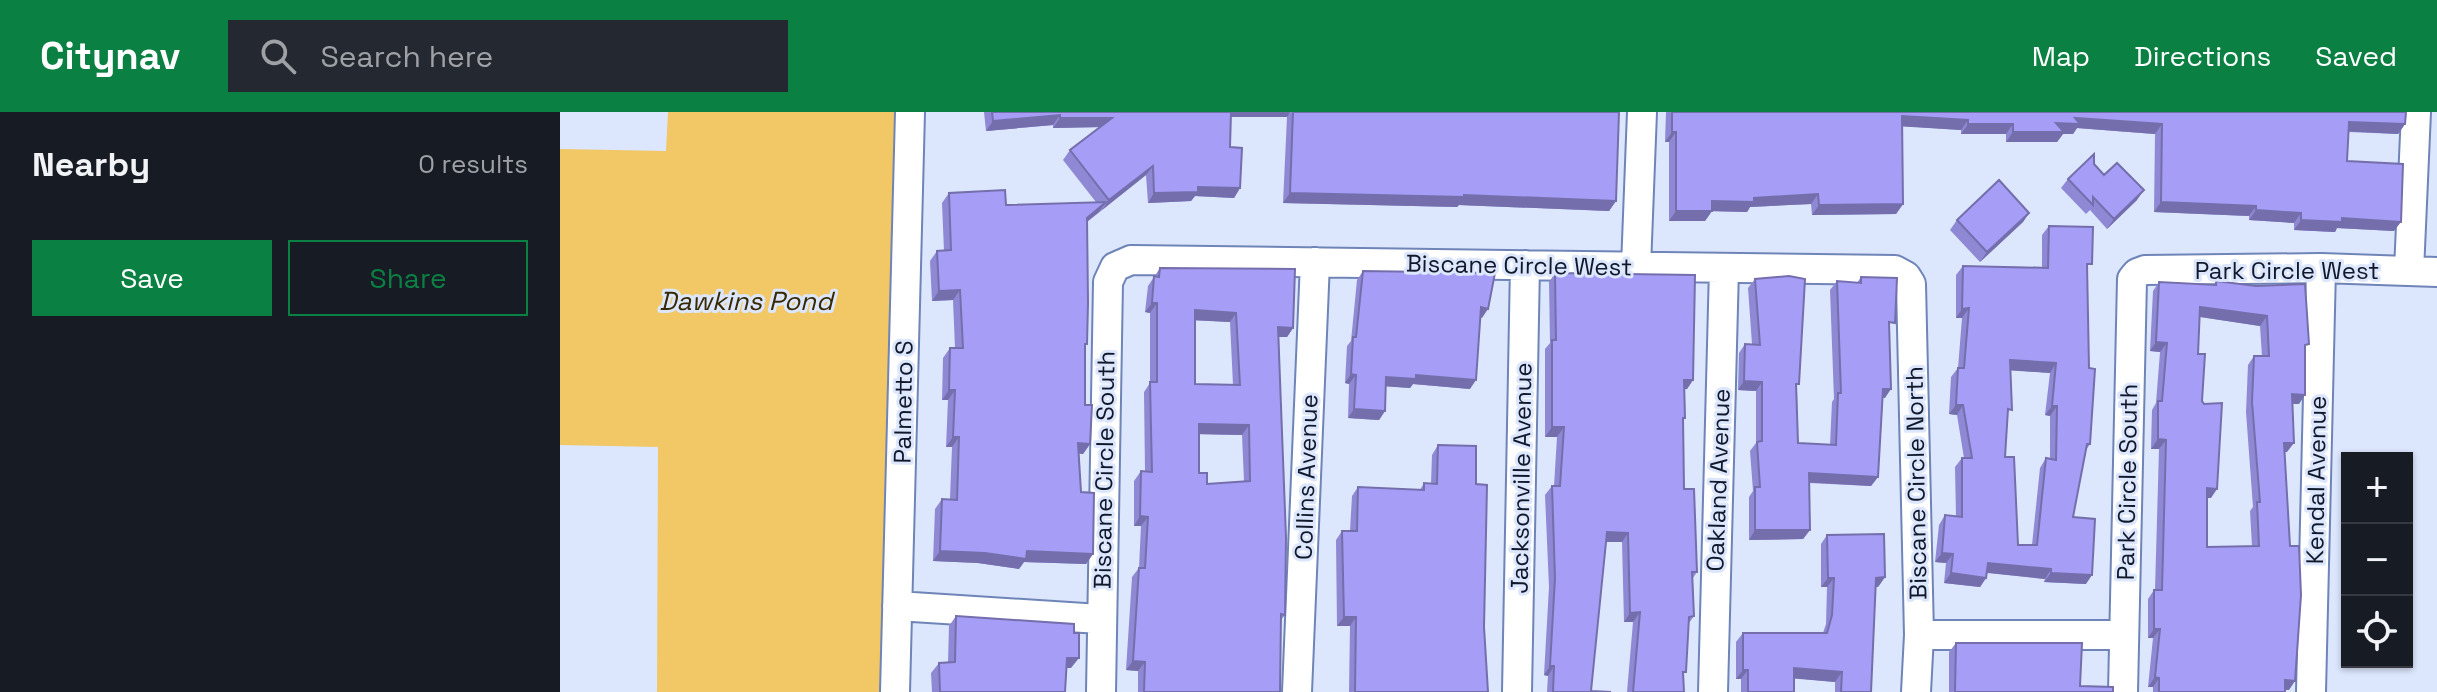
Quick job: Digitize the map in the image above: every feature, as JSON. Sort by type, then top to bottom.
[{"type":"street","name":"Palmetto S","points":[[895,692],[910,112]]},
{"type":"street","points":[[1636,267],[1642,112]]},
{"type":"street","points":[[2409,271],[2416,112]]},
{"type":"street","name":"Biscane Circle West","points":[[1131,260],[1895,270],[1906,276]]},
{"type":"street","name":"Biscane Circle South","points":[[1101,692],[1108,282],[1115,267],[1131,260]]},
{"type":"street","name":"Collins Avenue","points":[[1297,692],[1315,262]]},
{"type":"street","name":"Jacksonville Avenue","points":[[1517,692],[1525,265]]},
{"type":"street","name":"Oakland Avenue","points":[[1713,692],[1724,268]]},
{"type":"street","name":"Park Circle West","points":[[2137,273],[2145,270],[2321,268],[2437,272]]},
{"type":"street","name":"Kendal Avenue","points":[[2311,692],[2321,268]]},
{"type":"street","name":"Park Circle South","points":[[2123,692],[2132,279],[2137,273]]},
{"type":"street","name":"Biscane Circle North","points":[[1906,276],[1911,284],[1919,635],[1916,692]]},
{"type":"street","points":[[897,606],[1100,619]]},
{"type":"street","points":[[1919,635],[2123,635]]},
{"type":"water","name":"Dawkins Pond","points":[[668,112],[920,112],[907,692],[657,692],[658,447],[560,445],[560,149],[666,151]]},
{"type":"building","points":[[992,112],[1231,112],[1230,147],[1242,148],[1240,188],[1198,187],[1198,192],[1154,193],[1153,166],[1109,200],[1070,150],[1112,118],[1060,118],[1060,115],[993,121]]},
{"type":"building","points":[[1293,112],[1619,112],[1616,201],[1290,193]]},
{"type":"building","points":[[1672,112],[2406,112],[2405,124],[2349,122],[2347,161],[2403,164],[2401,222],[2342,218],[2342,222],[2301,220],[2301,213],[2256,210],[2256,206],[2161,202],[2162,124],[2075,118],[2080,124],[2056,123],[2064,132],[2013,132],[2013,124],[1968,124],[1968,120],[1902,116],[1903,204],[1819,205],[1818,194],[1754,198],[1754,202],[1712,201],[1712,211],[1676,211],[1676,132],[1672,132]]},
{"type":"building","points":[[2094,154],[2094,164],[2104,175],[2117,163],[2144,190],[2114,219],[2093,197],[2093,205],[2068,179]]},
{"type":"building","points":[[1999,180],[2029,213],[1987,252],[1957,220]]},
{"type":"building","points":[[1005,190],[1006,205],[1106,202],[1087,218],[1085,405],[1092,405],[1090,444],[1078,443],[1081,492],[1094,493],[1093,554],[1027,551],[1026,559],[940,551],[942,499],[957,500],[959,437],[953,437],[955,390],[949,390],[950,348],[963,348],[960,290],[939,291],[937,251],[951,250],[949,193]]},
{"type":"building","points":[[2049,226],[2093,227],[2092,264],[2087,264],[2089,368],[2095,369],[2090,444],[2087,444],[2073,517],[2095,519],[2092,575],[2051,573],[2051,569],[1988,563],[1986,578],[1951,573],[1953,554],[1942,553],[1945,515],[1962,517],[1962,458],[1972,458],[1963,405],[1956,405],[1958,368],[1964,368],[1969,308],[1962,309],[1963,266],[2048,268]],"holes":[[[2010,360],[2056,363],[2052,406],[2057,406],[2056,460],[2046,458],[2037,545],[2018,545],[2014,457],[2005,457],[2008,409],[2012,410]]]},
{"type":"building","points":[[1160,268],[1295,269],[1293,328],[1278,327],[1286,538],[1280,692],[1144,692],[1145,662],[1133,661],[1139,568],[1145,568],[1148,517],[1140,516],[1141,471],[1152,472],[1150,382],[1157,382],[1157,303],[1152,303],[1154,276],[1159,277]],"holes":[[[1195,310],[1236,313],[1240,385],[1195,384]],[[1199,424],[1249,425],[1250,481],[1207,484],[1207,473],[1199,473]]]},
{"type":"building","points":[[1363,271],[1495,273],[1488,309],[1481,307],[1476,380],[1416,375],[1416,379],[1386,377],[1385,411],[1354,409],[1356,375],[1351,374],[1353,337],[1356,337]]},
{"type":"building","points":[[1555,273],[1695,275],[1693,380],[1684,380],[1683,418],[1684,489],[1694,489],[1697,572],[1692,572],[1694,616],[1689,617],[1684,692],[1633,692],[1640,612],[1630,613],[1628,533],[1607,532],[1591,691],[1611,692],[1553,692],[1554,666],[1550,666],[1555,578],[1552,486],[1560,486],[1564,427],[1552,427]]},
{"type":"building","points":[[1789,276],[1805,279],[1799,384],[1796,384],[1798,443],[1836,445],[1838,393],[1841,393],[1837,281],[1861,283],[1861,277],[1897,278],[1895,323],[1889,322],[1891,389],[1883,389],[1878,477],[1809,473],[1810,530],[1755,530],[1755,487],[1760,487],[1757,442],[1762,441],[1762,382],[1744,381],[1745,344],[1760,345],[1755,279]]},
{"type":"building","points":[[2216,281],[2256,286],[2305,284],[2309,344],[2305,345],[2305,395],[2292,394],[2294,443],[2284,443],[2290,546],[2299,546],[2301,595],[2295,681],[2285,680],[2285,692],[2159,692],[2159,678],[2155,677],[2160,629],[2154,629],[2154,590],[2162,590],[2166,440],[2158,439],[2158,401],[2162,401],[2167,343],[2156,342],[2159,282],[2216,285]],"holes":[[[2200,307],[2267,316],[2269,356],[2254,356],[2252,402],[2260,502],[2257,502],[2259,546],[2207,547],[2207,488],[2217,489],[2222,403],[2204,404],[2202,401],[2205,354],[2198,354]]]},
{"type":"building","points":[[1438,445],[1476,446],[1476,484],[1487,485],[1484,627],[1488,692],[1355,692],[1356,617],[1344,617],[1342,531],[1357,531],[1358,487],[1424,490],[1424,483],[1437,484]]},
{"type":"building","points":[[1884,534],[1885,577],[1876,578],[1871,692],[1841,692],[1842,672],[1794,668],[1794,692],[1748,692],[1748,670],[1743,670],[1743,633],[1827,633],[1832,615],[1834,578],[1828,578],[1827,535]]},
{"type":"building","points":[[956,616],[1074,624],[1074,633],[1079,633],[1079,658],[1067,658],[1065,692],[940,692],[939,663],[955,662]]},
{"type":"building","points":[[1956,643],[2082,643],[2080,686],[2113,687],[2113,692],[1955,692]]}]
